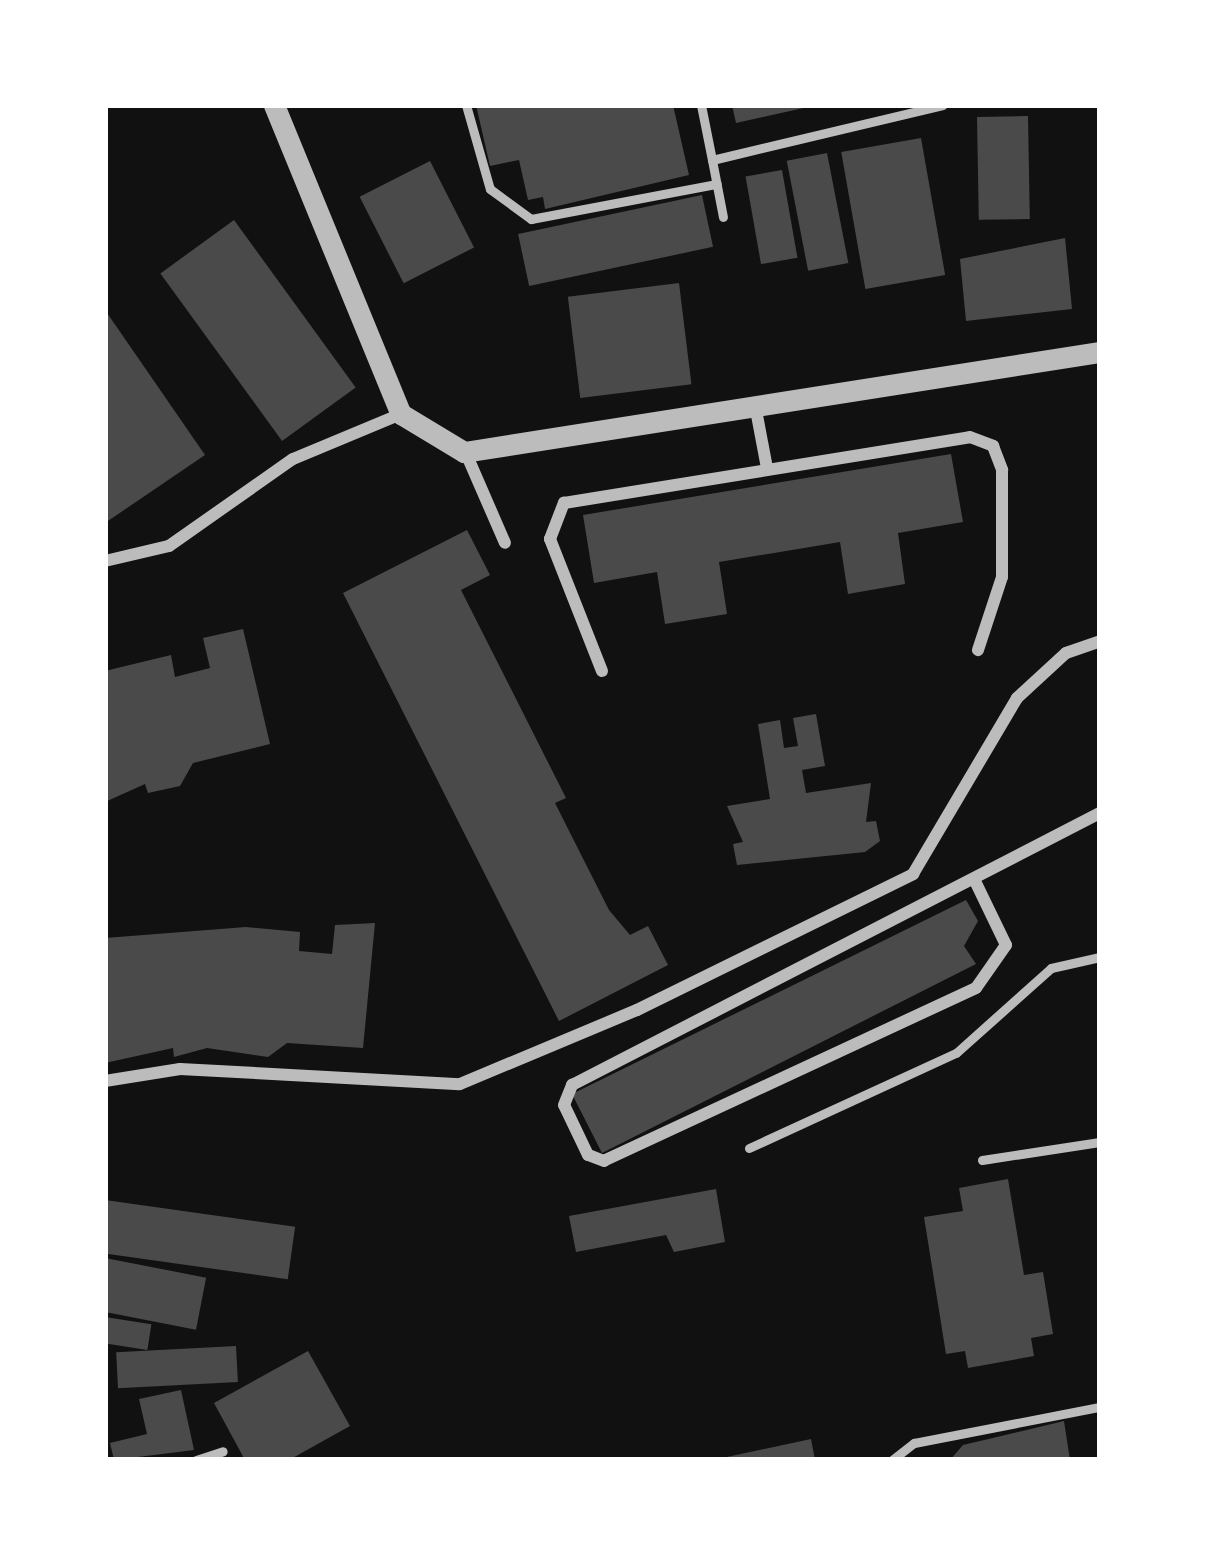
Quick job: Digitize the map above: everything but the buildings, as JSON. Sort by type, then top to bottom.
[{"type":"street","points":[[276,105],[400,414],[466,452],[505,543]]},
{"type":"street","points":[[466,452],[757,410],[1100,352]]},
{"type":"street","points":[[757,410],[767,468]]},
{"type":"street","points":[[105,561],[169,546],[293,459],[400,414]]},
{"type":"street","points":[[602,670],[550,539],[564,503],[970,437],[993,446],[1002,577],[978,650]]},
{"type":"street","points":[[105,1082],[180,1069],[460,1084],[637,1010],[914,874],[1017,698],[1066,653],[1100,641]]},
{"type":"street","points":[[976,883],[1006,945],[976,988],[604,1161],[588,1155],[564,1105],[572,1085],[976,883],[1100,813]]},
{"type":"lane","points":[[466,105],[490,189],[531,219],[717,184]]},
{"type":"lane","points":[[701,105],[723,218]]},
{"type":"lane","points":[[712,160],[943,105]]},
{"type":"lane","points":[[748,1148],[956,1053],[1051,968],[1100,957]]},
{"type":"lane","points":[[982,1160],[1100,1142]]},
{"type":"lane","points":[[892,1460],[914,1443],[1100,1407]]},
{"type":"lane","points":[[196,1460],[223,1450]]}]
